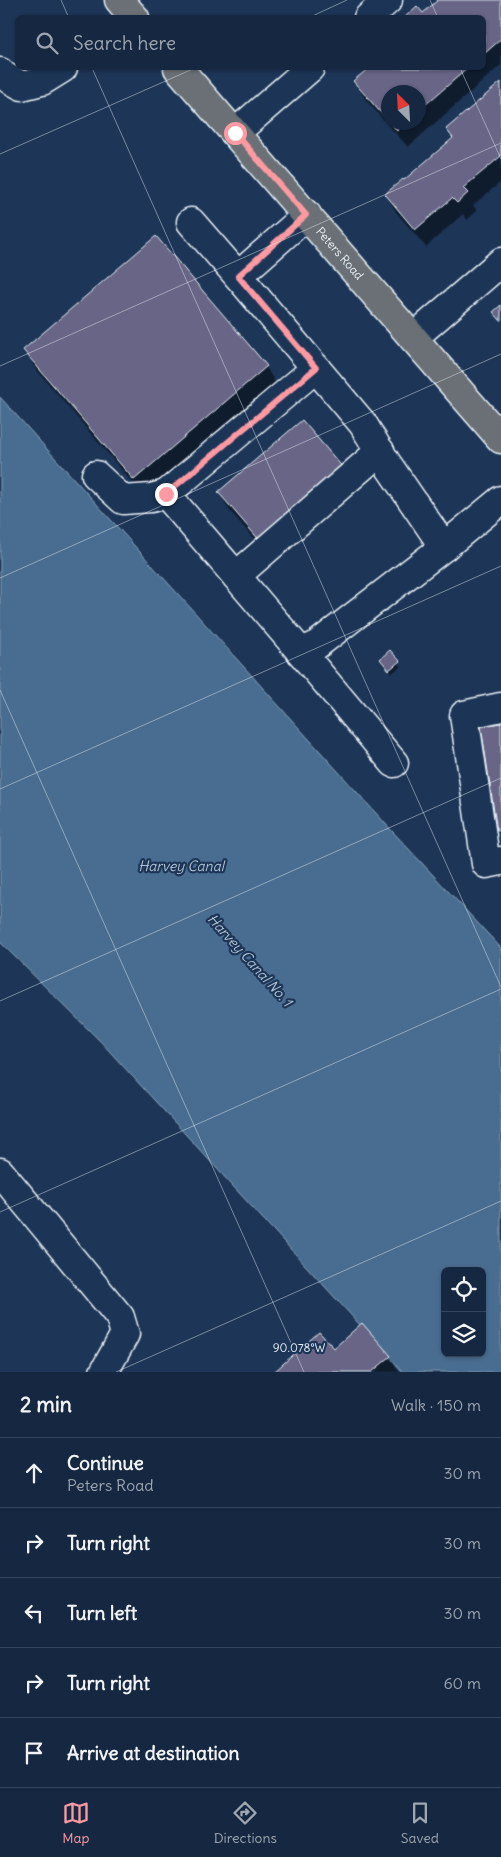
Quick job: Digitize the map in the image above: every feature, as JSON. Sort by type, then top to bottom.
[{"type":"main road","name":"Peters Road","points":[[180,70],[501,439]]},
{"type":"street","points":[[371,15],[388,0]]},
{"type":"street","points":[[0,72],[22,86],[42,81],[60,70]]},
{"type":"street","points":[[235,133],[308,70]]},
{"type":"street","points":[[238,276],[306,215]]},
{"type":"street","points":[[191,222],[364,424],[444,547]]},
{"type":"street","points":[[413,338],[501,262]]},
{"type":"street","points":[[96,475],[123,500],[151,498],[166,494],[316,368]]},
{"type":"street","points":[[236,576],[380,451]]},
{"type":"street","points":[[166,494],[394,763]]},
{"type":"street","points":[[300,652],[314,647],[444,547],[501,500]]},
{"type":"street","points":[[501,707],[464,714],[486,864],[501,861]]},
{"type":"street","points":[[0,1172],[120,1317],[126,1334],[104,1372]]},
{"type":"water","name":"Harvey Canal","points":[[0,397],[393,832],[501,948],[501,1372],[403,1372],[101,1042],[0,942]]},
{"type":"building","points":[[438,0],[501,0],[501,39],[486,52],[486,15],[407,15],[417,6],[423,13]]},
{"type":"building","points":[[367,70],[466,70],[426,104],[426,85],[381,85],[381,113],[353,81]]},
{"type":"building","points":[[501,82],[501,156],[463,188],[468,193],[457,203],[452,198],[415,230],[385,194],[453,138],[446,129]]},
{"type":"building","points":[[156,236],[267,366],[134,480],[23,350]]},
{"type":"building","points":[[501,305],[501,321],[493,312]]},
{"type":"building","points":[[302,420],[345,470],[261,542],[218,492]]},
{"type":"building","points":[[390,650],[400,661],[389,670],[380,659]]},
{"type":"building","points":[[501,723],[501,830],[497,831],[481,726]]},
{"type":"building","points":[[362,1323],[391,1356],[372,1372],[274,1372],[319,1332],[334,1348]]},
{"type":"route","points":[[166,494],[316,368],[238,276],[306,215],[235,133]]},
{"type":"water label","name":"Harvey Canal No. 1","points":[[250,960]]}]
